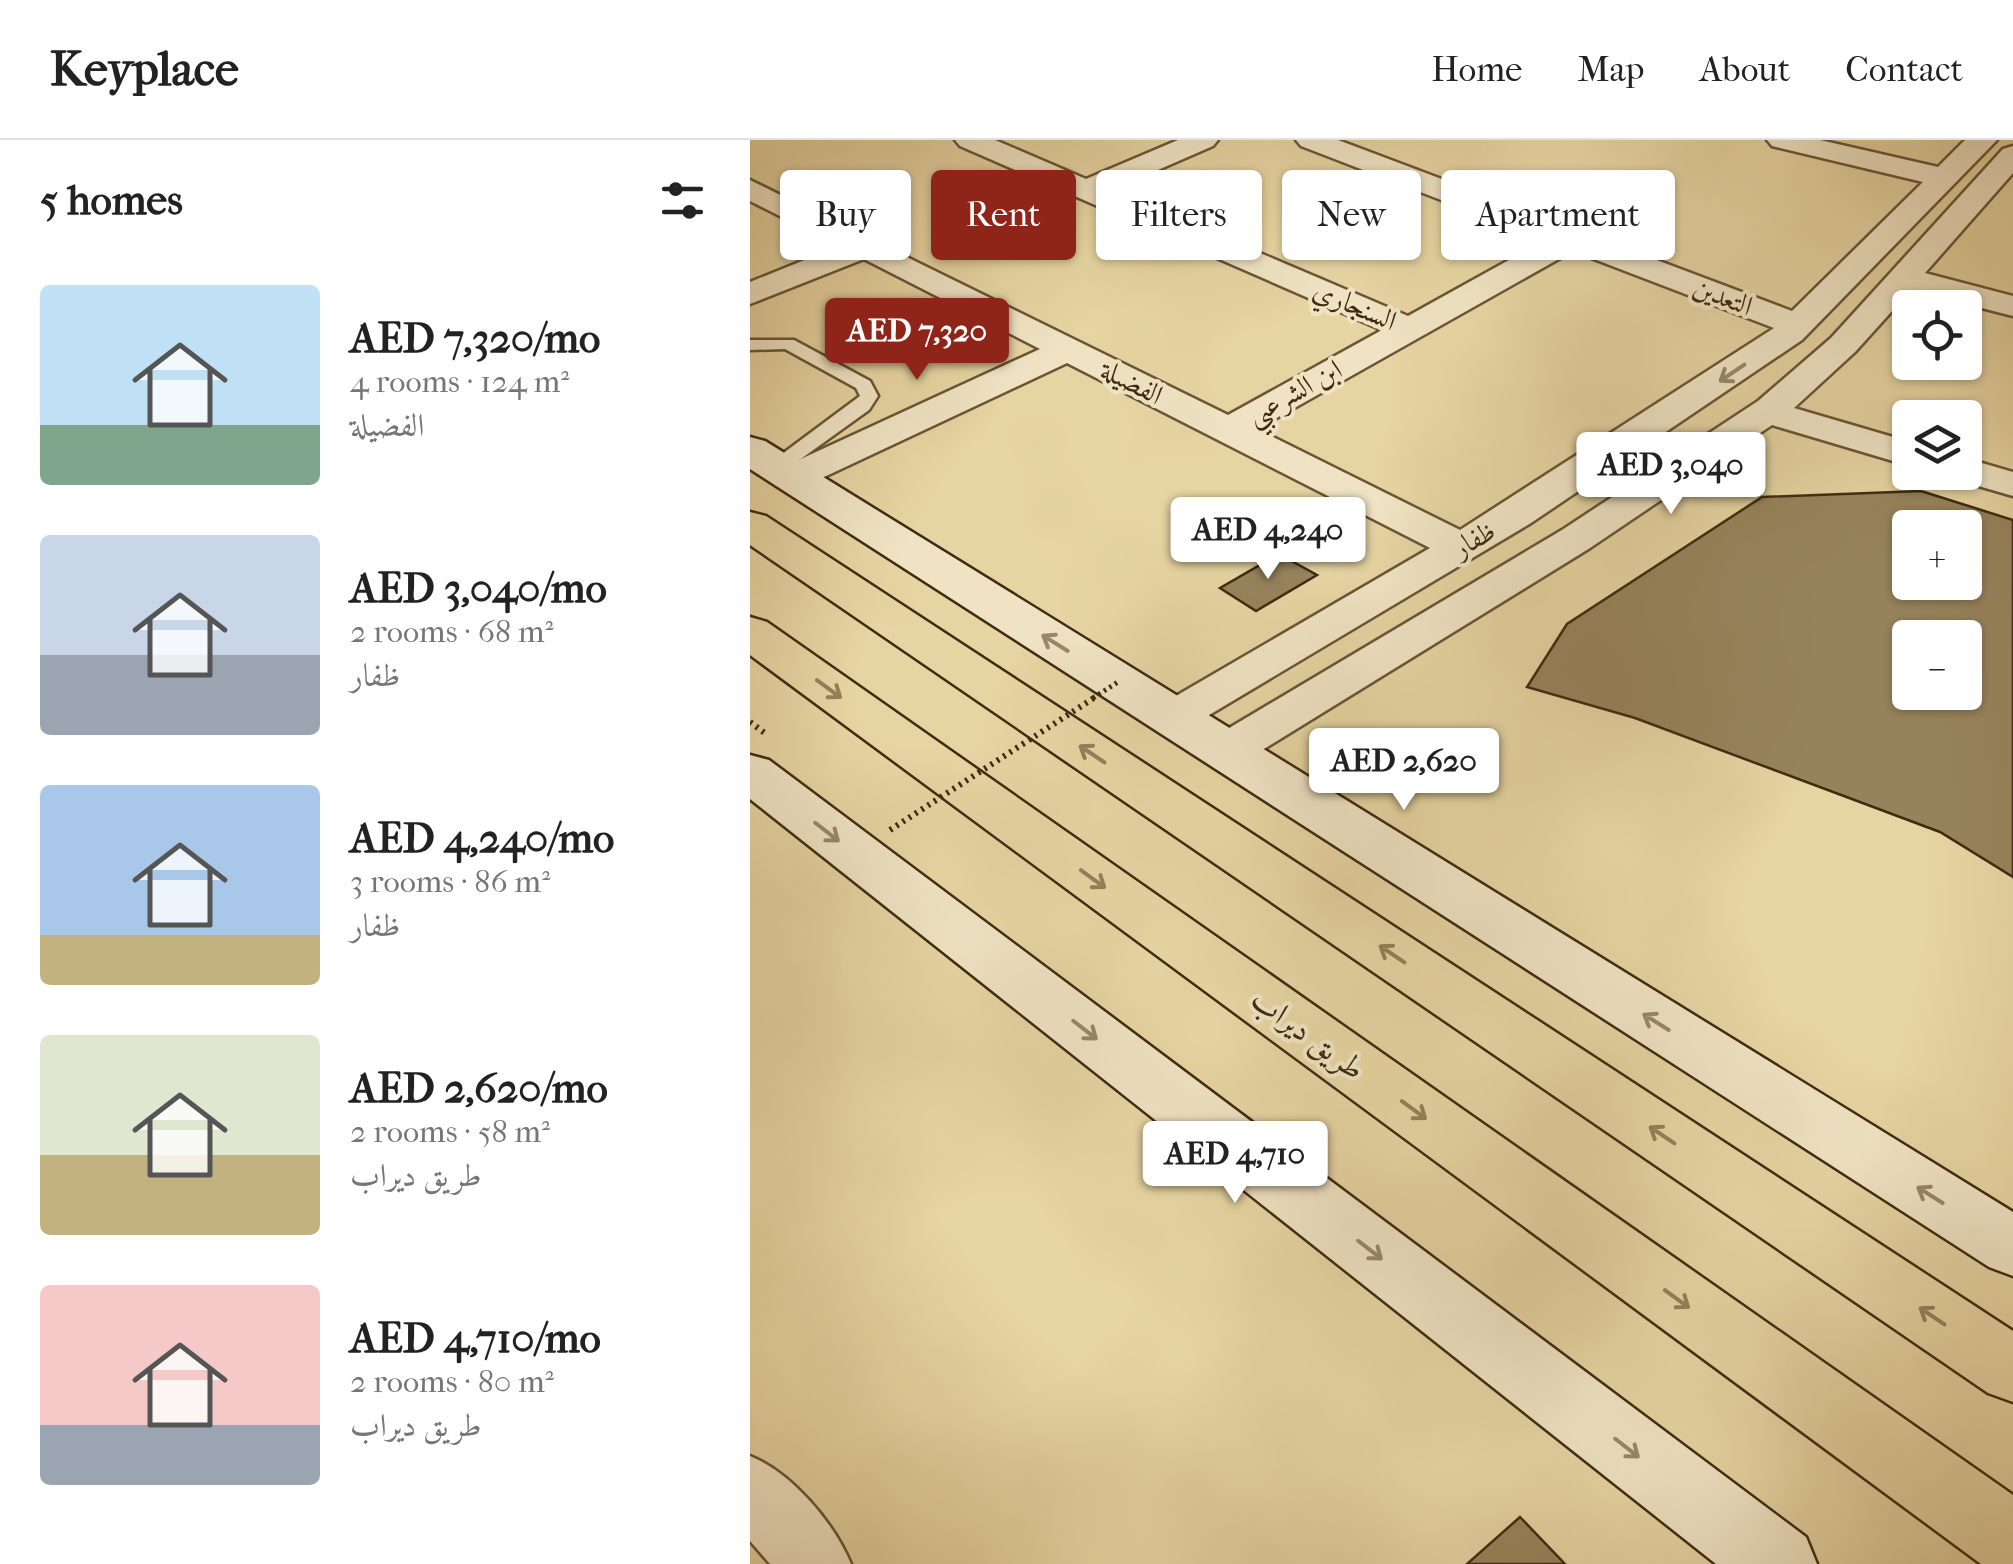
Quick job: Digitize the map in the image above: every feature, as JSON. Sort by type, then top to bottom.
[{"type":"highway","points":[[750,525],[2013,1370]]},
{"type":"highway","name":"طريق ديراب","points":[[750,632],[2013,1541]]},
{"type":"main road","points":[[773,465],[2013,1247]]},
{"type":"main road","points":[[750,772],[1778,1564]]},
{"type":"street","name":"السنجاري","points":[[970,140],[1409,329]]},
{"type":"street","points":[[1086,190],[1203,140]]},
{"type":"street","points":[[1782,140],[1944,178]]},
{"type":"street","name":"ظفار","points":[[1173,717],[1461,547],[1650,428],[1805,319],[1982,140]]},
{"type":"street","name":"التعدين","points":[[1332,142],[1441,186]]},
{"type":"street","name":"التعدين","points":[[1332,142],[1805,319]]},
{"type":"street","name":"ظفار","points":[[1226,751],[1576,539],[1766,412],[1843,344],[2013,155]]},
{"type":"street","name":"الفضيلة","points":[[750,190],[780,205]]},
{"type":"street","points":[[1889,234],[1932,245]]},
{"type":"street","points":[[750,294],[836,260]]},
{"type":"street","name":"الفضيلة","points":[[890,260],[1461,547]]},
{"type":"street","name":"ابن الشرعبي","points":[[1228,430],[1532,260]]},
{"type":"street","name":"التعدين","points":[[1635,260],[1805,319]]},
{"type":"street","points":[[1904,278],[2013,306]]},
{"type":"street","points":[[773,465],[1068,350]]},
{"type":"street","points":[[1766,412],[1892,449]]},
{"type":"street","points":[[1982,475],[2013,484]]},
{"type":"street","points":[[750,1489],[816,1564]]},
{"type":"lane","points":[[750,345],[788,344],[864,385],[869,396],[862,406],[773,465]]},
{"type":"path","points":[[890,830],[1118,682]]},
{"type":"building","points":[[1921,491],[1981,510],[1892,510],[1892,600],[1982,600],[1982,510],[2013,520],[2013,877],[1940,832],[1635,718],[1527,687],[1567,624],[1762,497]]},
{"type":"building","points":[[1279,554],[1317,575],[1256,611],[1220,588]]},
{"type":"building","points":[[1520,1517],[1565,1564],[1467,1564]]}]
